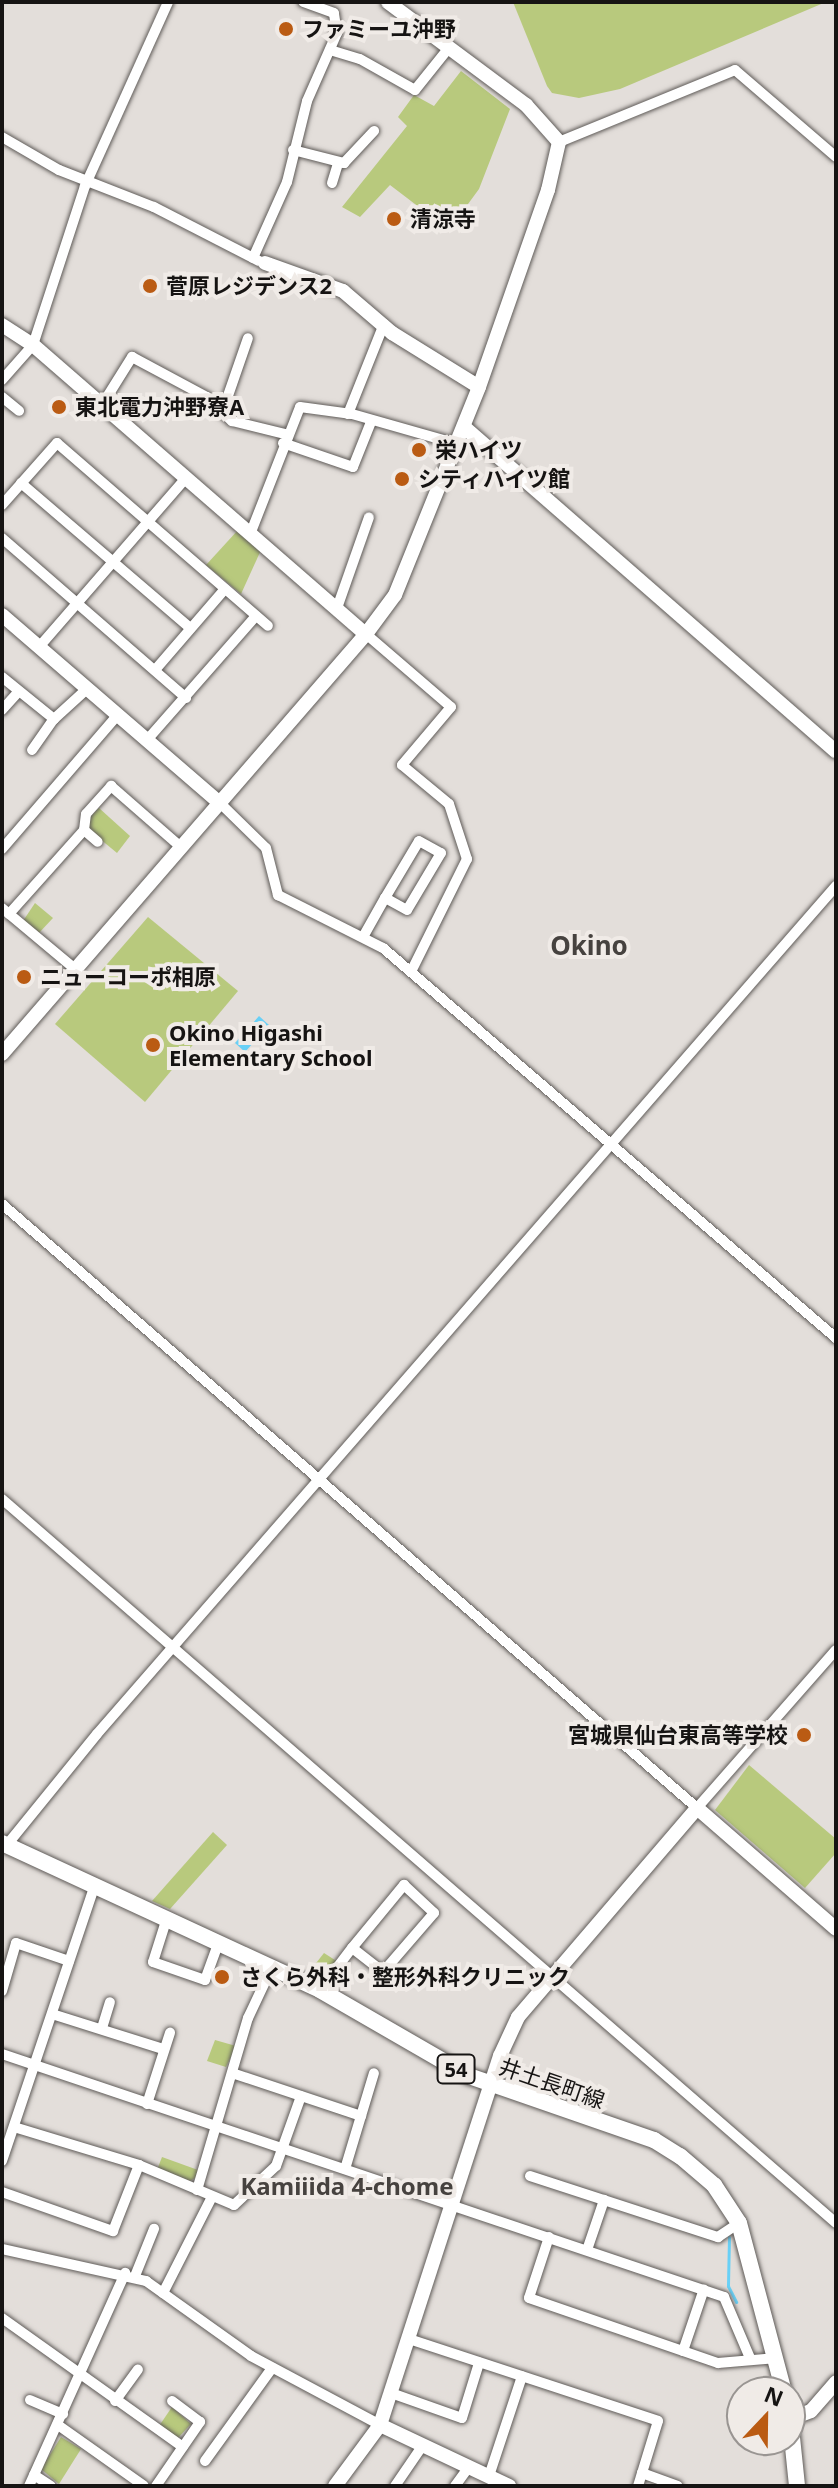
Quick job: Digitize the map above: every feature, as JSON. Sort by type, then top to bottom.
[{"type":"main road","name":"井土長町線","points":[[4,1844],[320,1990],[492,2086],[668,2148],[714,2185],[739,2223],[781,2376]]},
{"type":"main road","points":[[794,2456],[797,2486]]},
{"type":"street","points":[[2,380],[33,345],[86,182],[168,2]]},
{"type":"street","points":[[259,260],[287,182],[293,150],[338,24],[334,13],[303,2]]},
{"type":"street","points":[[388,2],[526,105],[559,142]]},
{"type":"street","points":[[330,50],[360,59],[415,90],[448,49]]},
{"type":"street","points":[[559,142],[735,70],[836,157]]},
{"type":"street","points":[[332,183],[338,163],[374,131]]},
{"type":"street","points":[[2,137],[86,182],[166,213],[259,260],[343,291],[384,324],[479,387]]},
{"type":"street","points":[[2,1054],[366,634],[408,571],[479,387],[548,190],[559,142]]},
{"type":"street","points":[[293,150],[338,163]]},
{"type":"street","points":[[348,414],[384,324]]},
{"type":"street","points":[[2,325],[33,345],[451,707],[402,765],[449,804],[467,859],[411,972]]},
{"type":"street","points":[[222,413],[248,338]]},
{"type":"street","points":[[102,405],[132,357],[207,397],[237,423],[353,467],[371,422]]},
{"type":"street","points":[[2,397],[19,411]]},
{"type":"street","points":[[251,532],[284,439],[300,407],[348,414],[457,444]]},
{"type":"street","points":[[464,427],[836,751]]},
{"type":"street","points":[[2,505],[57,443],[268,626]]},
{"type":"street","points":[[39,647],[115,564],[147,521],[187,477]]},
{"type":"street","points":[[21,483],[190,628]]},
{"type":"street","points":[[337,608],[369,517]]},
{"type":"street","points":[[2,538],[186,698]]},
{"type":"street","points":[[155,670],[225,589]]},
{"type":"street","points":[[2,615],[220,803],[266,848],[278,895],[363,937],[411,972],[836,1338]]},
{"type":"street","points":[[147,740],[256,616]]},
{"type":"street","points":[[2,677],[54,719]]},
{"type":"street","points":[[32,750],[54,719],[88,688]]},
{"type":"street","points":[[2,710],[19,691]]},
{"type":"street","points":[[3,846],[117,716]]},
{"type":"street","points":[[75,969],[5,911],[84,830],[86,814],[111,786],[181,847]]},
{"type":"street","points":[[84,830],[98,842]]},
{"type":"street","points":[[363,937],[385,898],[419,841],[441,853],[407,910],[385,898]]},
{"type":"street","points":[[4,1844],[836,886]]},
{"type":"street","points":[[2,1204],[836,1929]]},
{"type":"street","points":[[2,1499],[836,2223]]},
{"type":"street","points":[[335,2486],[380,2425],[512,2030],[550,1974],[836,1650]]},
{"type":"street","points":[[320,1990],[352,1948],[404,1885],[434,1913],[383,1972],[352,1948]]},
{"type":"street","points":[[2,2161],[94,1888]]},
{"type":"street","points":[[166,1921],[153,1962],[205,1980],[218,1944]]},
{"type":"street","points":[[2,1990],[8,1950],[16,1943],[69,1961]]},
{"type":"street","points":[[197,2190],[235,2074],[248,2018],[272,1967]]},
{"type":"street","points":[[102,2028],[110,2002]]},
{"type":"street","points":[[52,2014],[163,2049]]},
{"type":"street","points":[[147,2104],[170,2033]]},
{"type":"street","points":[[2,2054],[217,2129],[454,2205],[724,2297],[750,2358]]},
{"type":"street","points":[[345,2169],[374,2073]]},
{"type":"street","points":[[235,2074],[361,2116]]},
{"type":"street","points":[[14,2127],[139,2165],[234,2205],[276,2166],[301,2096]]},
{"type":"street","points":[[2,2192],[113,2231],[139,2165]]},
{"type":"street","points":[[530,2176],[718,2237],[739,2223]]},
{"type":"street","points":[[163,2293],[212,2197]]},
{"type":"street","points":[[587,2250],[604,2200]]},
{"type":"street","points":[[29,2486],[154,2229]]},
{"type":"street","points":[[549,2237],[529,2298],[718,2363],[777,2358]]},
{"type":"street","points":[[2,2249],[130,2274],[272,2368],[380,2425],[509,2486]]},
{"type":"street","points":[[683,2351],[704,2289]]},
{"type":"street","points":[[2,2318],[34,2337],[80,2377],[183,2447]]},
{"type":"street","points":[[409,2339],[658,2421],[638,2486]]},
{"type":"street","points":[[391,2393],[462,2418],[479,2363]]},
{"type":"street","points":[[205,2461],[272,2368]]},
{"type":"street","points":[[115,2401],[138,2369]]},
{"type":"street","points":[[489,2476],[522,2376]]},
{"type":"street","points":[[806,2413],[811,2411],[836,2382]]},
{"type":"street","points":[[30,2400],[144,2486]]},
{"type":"street","points":[[156,2486],[200,2422],[172,2401]]},
{"type":"street","points":[[395,2486],[423,2445]]},
{"type":"street","points":[[455,2486],[469,2467]]},
{"type":"street","points":[[642,2473],[678,2486]]},
{"type":"street","points":[[34,2475],[51,2486]]},
{"type":"green space","points":[[513,2],[826,2],[620,89],[579,98],[552,93],[547,86]]},
{"type":"green space","points":[[461,71],[510,109],[479,189],[449,230],[390,185],[360,217],[342,207],[407,126],[398,117],[414,95],[434,106]]},
{"type":"green space","points":[[238,530],[261,550],[241,594],[206,565]]},
{"type":"green space","points":[[99,808],[130,836],[117,853],[88,829],[90,817]]},
{"type":"green space","points":[[35,903],[53,918],[38,934],[23,921]]},
{"type":"green space","points":[[148,917],[238,991],[145,1102],[55,1024]]},
{"type":"green space","points":[[749,1765],[836,1839],[836,1853],[805,1888],[715,1810]]},
{"type":"green space","points":[[213,1832],[227,1845],[170,1909],[152,1901]]},
{"type":"green space","points":[[324,1953],[338,1962],[321,1978],[309,1972]]},
{"type":"green space","points":[[215,2040],[236,2046],[226,2067],[207,2061]]},
{"type":"green space","points":[[162,2157],[198,2170],[195,2178],[190,2181],[157,2170]]},
{"type":"green space","points":[[172,2407],[191,2424],[177,2439],[159,2426]]},
{"type":"green space","points":[[61,2437],[81,2449],[59,2484],[41,2469]]},
{"type":"water","points":[[259,1016],[269,1025],[245,1052],[235,1043]]},
{"type":"waterway","points":[[729,2237],[728,2286],[736,2302]]},
{"type":"place","name":"ファミーユ沖野","points":[[286,29]]},
{"type":"place","name":"清涼寺","points":[[394,219]]},
{"type":"place","name":"菅原レジデンス2","points":[[150,286]]},
{"type":"place","name":"東北電力沖野寮A","points":[[59,407]]},
{"type":"place","name":"栄ハイツ","points":[[419,450]]},
{"type":"place","name":"シティハイツ館","points":[[402,479]]},
{"type":"place","name":"ニューコーポ相原","points":[[24,977]]},
{"type":"place","name":"Okino Higashi Elementary School","points":[[153,1045]]},
{"type":"place","name":"宮城県仙台東高等学校","points":[[804,1735]]},
{"type":"place","name":"さくら外科・整形外科クリニック","points":[[222,1977]]},
{"type":"district","name":"Okino","points":[[589,946]]},
{"type":"district","name":"Kamiiida 4-chome","points":[[347,2186]]}]
